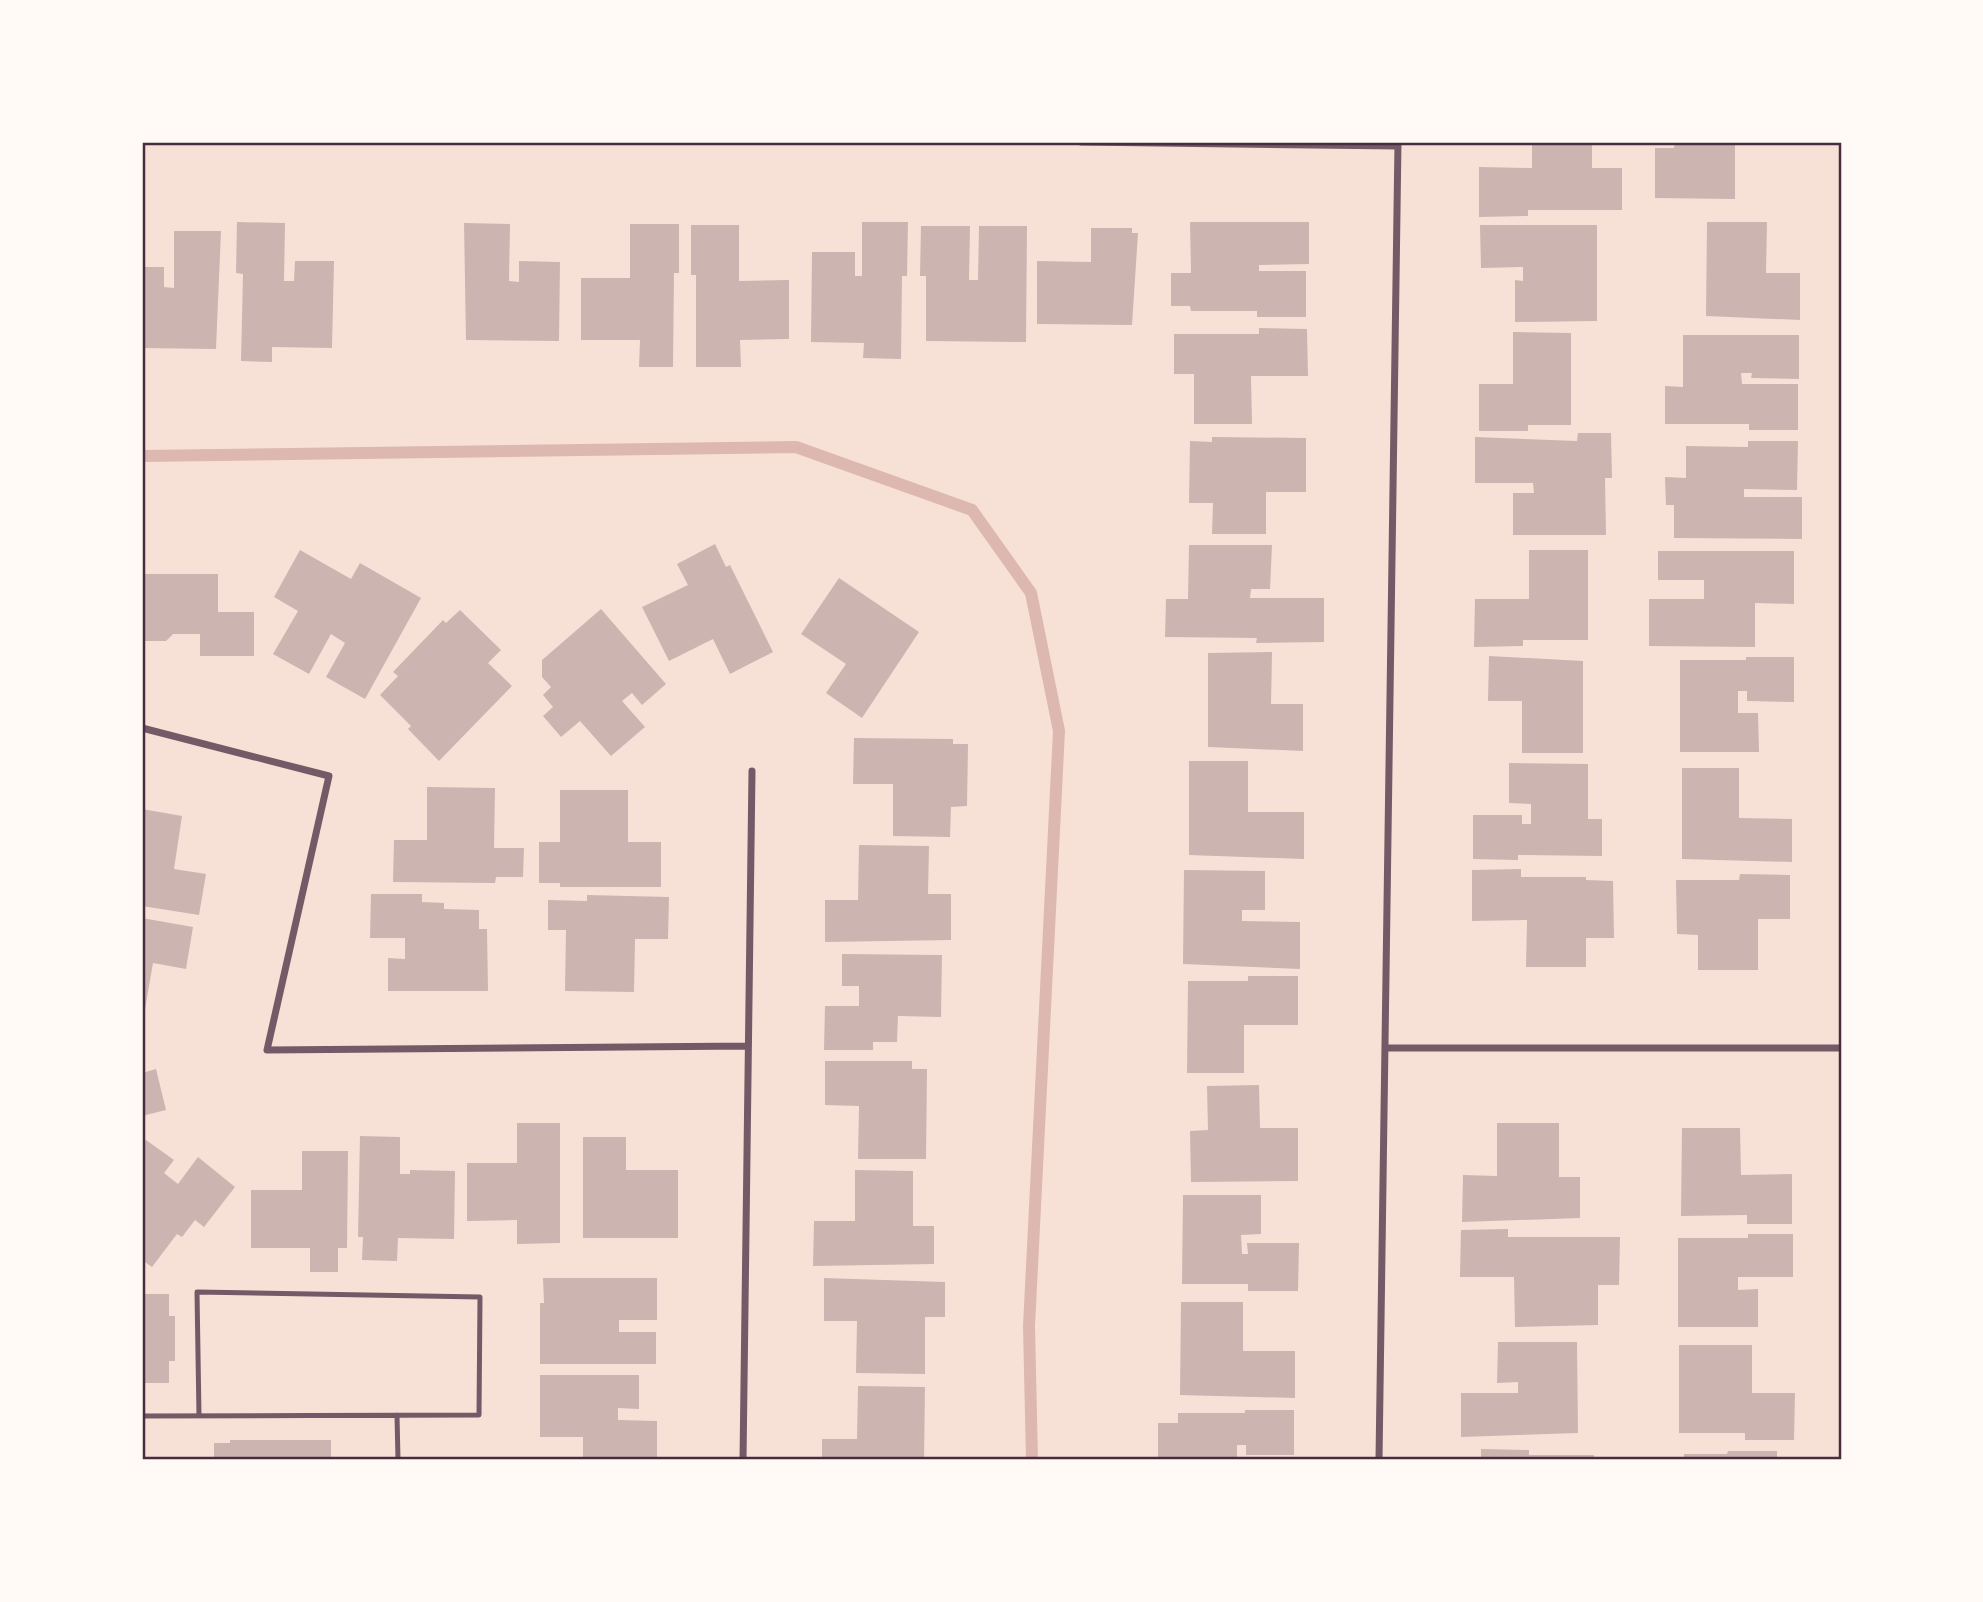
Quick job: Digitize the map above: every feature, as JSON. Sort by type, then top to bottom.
[{"type":"street","points":[[1081,142],[1398,144],[1388,1048],[1379,1460]]},
{"type":"street","points":[[142,729],[329,776],[267,1049],[748,1046]]},
{"type":"street","points":[[743,1460],[752,771]]},
{"type":"street","points":[[1388,1048],[1841,1048]]},
{"type":"lane","points":[[142,1416],[199,1416],[397,1415],[479,1415],[480,1297],[197,1292],[199,1416]]},
{"type":"lane","points":[[397,1415],[398,1460]]},
{"type":"building","points":[[1532,142],[1592,142],[1592,168],[1622,168],[1622,210],[1528,210],[1528,216],[1479,217],[1479,167],[1532,168]]},
{"type":"building","points":[[1675,142],[1735,142],[1735,199],[1655,198],[1655,148],[1674,148]]},
{"type":"building","points":[[237,222],[285,223],[284,281],[294,281],[295,261],[334,261],[332,348],[272,347],[272,362],[241,361],[243,274],[236,273]]},
{"type":"building","points":[[862,222],[908,222],[907,276],[902,276],[901,359],[863,358],[864,343],[811,342],[812,252],[855,252],[855,276],[862,276]]},
{"type":"building","points":[[1190,222],[1309,222],[1309,264],[1259,265],[1259,271],[1306,271],[1306,317],[1257,317],[1257,311],[1191,311],[1190,306],[1171,306],[1171,273],[1191,273]]},
{"type":"building","points":[[1707,222],[1767,222],[1766,273],[1800,273],[1800,320],[1706,316]]},
{"type":"building","points":[[464,223],[510,224],[509,281],[519,282],[519,261],[560,262],[559,341],[466,340]]},
{"type":"building","points":[[630,224],[679,224],[679,273],[674,273],[673,367],[639,367],[640,340],[581,340],[581,278],[630,278]]},
{"type":"building","points":[[691,225],[739,225],[739,281],[789,280],[789,339],[740,340],[741,367],[696,367],[696,275],[691,275]]},
{"type":"building","points":[[1480,225],[1597,225],[1597,321],[1515,322],[1515,280],[1523,281],[1523,267],[1481,268]]},
{"type":"building","points":[[921,226],[970,226],[969,280],[978,280],[979,226],[1027,226],[1026,342],[926,341],[926,276],[920,276]]},
{"type":"building","points":[[1091,228],[1132,228],[1132,233],[1138,233],[1132,325],[1037,324],[1037,261],[1091,262]]},
{"type":"building","points":[[174,231],[221,231],[216,349],[142,348],[142,267],[164,267],[164,287],[174,288]]},
{"type":"building","points":[[1259,328],[1307,329],[1308,376],[1251,376],[1252,424],[1194,424],[1194,374],[1174,374],[1174,334],[1259,334]]},
{"type":"building","points":[[1513,332],[1571,333],[1571,425],[1528,425],[1528,431],[1479,431],[1479,384],[1513,384]]},
{"type":"building","points":[[1683,335],[1799,335],[1799,379],[1751,378],[1752,373],[1741,373],[1742,384],[1798,384],[1798,430],[1749,430],[1749,424],[1665,424],[1665,386],[1683,387]]},
{"type":"building","points":[[1578,433],[1611,433],[1612,478],[1605,478],[1606,535],[1513,535],[1513,493],[1534,493],[1533,483],[1475,483],[1475,437],[1577,441]]},
{"type":"building","points":[[1212,437],[1306,438],[1306,492],[1266,492],[1266,534],[1212,534],[1213,503],[1189,503],[1190,441],[1212,442]]},
{"type":"building","points":[[1748,441],[1798,441],[1797,490],[1744,489],[1744,497],[1802,497],[1802,539],[1674,538],[1674,505],[1666,505],[1665,477],[1686,478],[1686,446],[1748,447]]},
{"type":"building","points":[[715,544],[726,567],[730,565],[773,652],[730,674],[713,639],[669,661],[642,607],[688,585],[677,564]]},
{"type":"building","points":[[1189,545],[1272,545],[1270,589],[1251,589],[1250,598],[1324,598],[1324,642],[1256,643],[1257,638],[1165,637],[1166,599],[1188,599]]},
{"type":"building","points":[[300,550],[351,579],[360,563],[421,598],[365,699],[326,677],[345,643],[331,634],[309,674],[273,654],[298,611],[274,597]]},
{"type":"building","points":[[1529,550],[1588,550],[1588,640],[1523,640],[1523,646],[1474,647],[1475,599],[1529,599]]},
{"type":"building","points":[[1658,551],[1794,551],[1794,604],[1755,603],[1755,647],[1649,646],[1649,599],[1704,599],[1704,580],[1658,580]]},
{"type":"building","points":[[142,574],[218,574],[218,612],[254,612],[254,656],[200,656],[200,634],[173,634],[166,641],[142,641]]},
{"type":"building","points":[[839,578],[919,632],[862,718],[826,693],[846,664],[801,634]]},
{"type":"building","points":[[601,609],[666,684],[642,705],[632,693],[622,701],[645,727],[611,756],[580,721],[561,737],[543,716],[553,707],[543,695],[551,687],[542,677],[542,660]]},
{"type":"building","points":[[460,610],[501,650],[488,663],[512,686],[439,761],[408,729],[411,726],[380,695],[398,676],[393,672],[443,620],[446,623]]},
{"type":"building","points":[[1272,652],[1271,704],[1303,704],[1303,751],[1208,747],[1208,653]]},
{"type":"building","points":[[1489,656],[1583,661],[1583,753],[1522,753],[1522,701],[1488,701]]},
{"type":"building","points":[[1746,657],[1794,657],[1794,702],[1747,701],[1747,691],[1738,691],[1738,713],[1758,713],[1759,752],[1680,752],[1680,660],[1746,660]]},
{"type":"building","points":[[854,738],[953,739],[953,744],[968,744],[967,806],[951,807],[950,837],[893,836],[893,784],[853,784]]},
{"type":"building","points":[[1189,761],[1248,761],[1248,812],[1304,812],[1304,859],[1189,855]]},
{"type":"building","points":[[1509,763],[1588,764],[1588,819],[1602,819],[1602,856],[1518,855],[1518,860],[1473,859],[1473,815],[1522,815],[1522,824],[1531,824],[1531,804],[1509,803]]},
{"type":"building","points":[[1682,768],[1739,768],[1739,818],[1792,819],[1792,862],[1682,859]]},
{"type":"building","points":[[427,787],[495,788],[494,848],[524,848],[523,877],[496,877],[495,883],[393,882],[394,840],[427,840]]},
{"type":"building","points":[[560,790],[628,790],[628,842],[661,842],[661,887],[560,887],[560,883],[539,883],[539,842],[560,842]]},
{"type":"building","points":[[142,809],[182,816],[174,869],[206,874],[199,915],[142,906]]},
{"type":"building","points":[[859,845],[929,846],[928,894],[951,894],[951,940],[825,942],[825,900],[858,900]]},
{"type":"building","points":[[1521,869],[1521,877],[1586,877],[1586,880],[1613,881],[1614,938],[1586,938],[1586,967],[1526,967],[1527,920],[1472,921],[1472,870]]},
{"type":"building","points":[[1184,870],[1265,871],[1265,910],[1242,910],[1242,921],[1300,922],[1300,969],[1183,964]]},
{"type":"building","points":[[1740,874],[1790,875],[1790,919],[1758,919],[1758,970],[1698,970],[1698,935],[1677,934],[1676,880],[1739,880]]},
{"type":"building","points":[[371,894],[422,894],[422,902],[444,903],[444,909],[479,910],[479,929],[487,929],[488,991],[388,991],[388,958],[405,959],[405,938],[370,938]]},
{"type":"building","points":[[587,895],[669,897],[668,939],[635,939],[634,992],[565,991],[566,930],[548,930],[548,900],[587,901]]},
{"type":"building","points":[[142,918],[193,927],[186,969],[153,963],[144,1015],[142,1014]]},
{"type":"building","points":[[842,954],[942,955],[941,1017],[898,1016],[897,1042],[873,1042],[873,1050],[824,1050],[825,1006],[859,1006],[859,986],[842,986]]},
{"type":"building","points":[[1248,976],[1298,976],[1298,1025],[1244,1025],[1244,1073],[1187,1073],[1188,981],[1248,981]]},
{"type":"building","points":[[825,1061],[912,1061],[912,1069],[927,1069],[926,1159],[858,1159],[859,1106],[825,1105]]},
{"type":"building","points":[[156,1069],[166,1110],[142,1116],[142,1073]]},
{"type":"building","points":[[1259,1085],[1260,1128],[1298,1128],[1298,1181],[1191,1182],[1190,1131],[1208,1130],[1207,1086]]},
{"type":"building","points":[[517,1123],[560,1123],[560,1243],[517,1244],[517,1220],[467,1221],[467,1163],[517,1163]]},
{"type":"building","points":[[1497,1123],[1559,1123],[1559,1177],[1580,1177],[1580,1218],[1462,1222],[1463,1175],[1497,1176]]},
{"type":"building","points":[[1682,1128],[1740,1128],[1741,1175],[1792,1174],[1792,1224],[1747,1224],[1747,1215],[1681,1216]]},
{"type":"building","points":[[360,1136],[400,1137],[400,1174],[410,1174],[410,1170],[455,1171],[454,1239],[398,1238],[397,1261],[362,1260],[363,1237],[358,1237]]},
{"type":"building","points":[[583,1137],[626,1137],[626,1170],[678,1170],[678,1238],[583,1238]]},
{"type":"building","points":[[146,1140],[174,1160],[164,1173],[178,1184],[198,1157],[235,1187],[204,1227],[195,1220],[182,1237],[177,1234],[152,1267],[142,1260],[142,1145]]},
{"type":"building","points":[[302,1151],[348,1151],[347,1248],[338,1248],[338,1272],[310,1272],[310,1248],[251,1248],[251,1190],[302,1190]]},
{"type":"building","points":[[855,1170],[913,1171],[913,1226],[934,1226],[934,1264],[813,1266],[814,1221],[855,1221]]},
{"type":"building","points":[[1183,1195],[1261,1195],[1261,1234],[1241,1235],[1242,1254],[1248,1254],[1247,1243],[1299,1243],[1298,1291],[1248,1291],[1248,1284],[1182,1284]]},
{"type":"building","points":[[1508,1229],[1508,1237],[1620,1237],[1619,1285],[1598,1285],[1598,1325],[1515,1327],[1514,1277],[1460,1277],[1461,1230]]},
{"type":"building","points":[[1748,1234],[1793,1234],[1793,1277],[1738,1277],[1738,1290],[1758,1289],[1758,1327],[1678,1327],[1678,1238],[1748,1238]]},
{"type":"building","points":[[543,1278],[657,1278],[657,1320],[619,1320],[619,1332],[656,1332],[656,1364],[540,1364],[540,1303],[544,1303]]},
{"type":"building","points":[[824,1278],[945,1282],[945,1317],[925,1317],[925,1374],[856,1373],[857,1321],[824,1321]]},
{"type":"building","points":[[142,1294],[169,1294],[169,1316],[175,1316],[175,1361],[169,1361],[169,1383],[142,1383]]},
{"type":"building","points":[[1181,1302],[1243,1302],[1243,1351],[1295,1351],[1295,1398],[1180,1395]]},
{"type":"building","points":[[1498,1342],[1577,1342],[1578,1433],[1461,1437],[1461,1393],[1518,1393],[1518,1382],[1497,1383]]},
{"type":"building","points":[[1679,1345],[1752,1345],[1752,1393],[1795,1393],[1794,1440],[1745,1440],[1745,1433],[1679,1433]]},
{"type":"building","points":[[540,1375],[639,1375],[639,1409],[618,1408],[618,1420],[657,1421],[657,1460],[583,1460],[583,1437],[540,1437]]},
{"type":"building","points":[[858,1386],[925,1387],[924,1460],[822,1460],[822,1439],[857,1439]]},
{"type":"building","points":[[1245,1410],[1294,1410],[1294,1455],[1246,1455],[1246,1445],[1237,1445],[1237,1460],[1158,1460],[1158,1423],[1178,1423],[1178,1413],[1245,1413]]},
{"type":"building","points":[[230,1440],[331,1440],[331,1460],[214,1460],[214,1443],[230,1443]]},
{"type":"building","points":[[1481,1449],[1529,1450],[1529,1455],[1594,1455],[1594,1460],[1481,1460]]},
{"type":"building","points":[[1728,1451],[1777,1451],[1777,1460],[1684,1460],[1684,1454],[1727,1454]]},
{"type":"waterway","points":[[142,456],[796,447],[972,510],[1031,593],[1059,731],[1029,1326],[1032,1460]]}]
